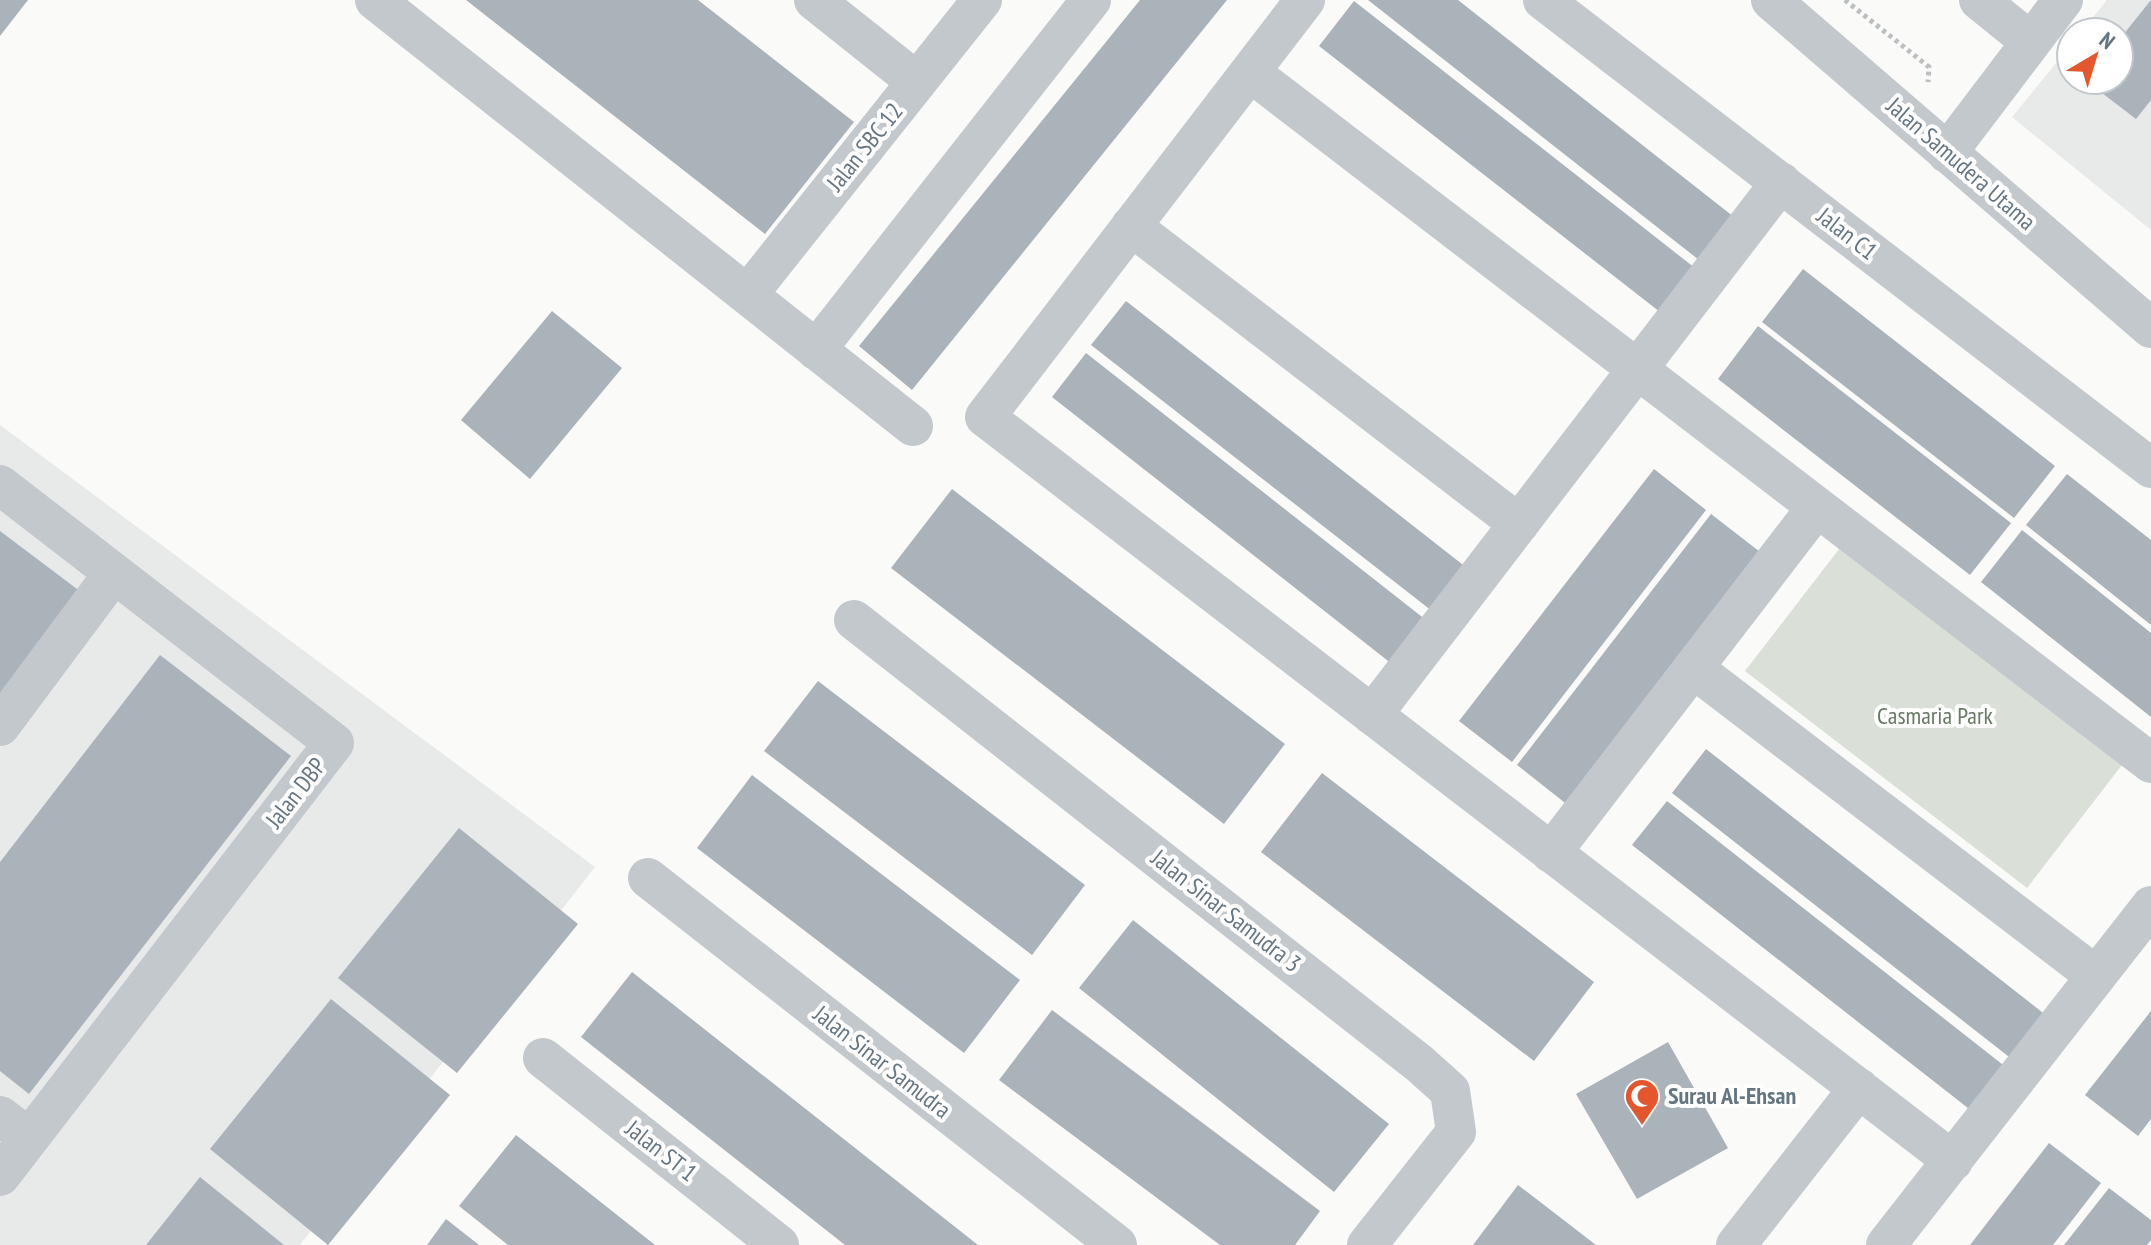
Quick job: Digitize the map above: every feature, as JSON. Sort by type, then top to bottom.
[{"type":"street","points":[[375,0],[913,426]]},
{"type":"street","points":[[814,0],[917,82]]},
{"type":"street","name":"Jalan SBC 12","points":[[748,294],[982,0]]},
{"type":"street","points":[[816,350],[1091,0]]},
{"type":"street","points":[[1305,0],[985,417],[1953,1161]]},
{"type":"street","name":"Jalan C1","points":[[1543,0],[2151,468]]},
{"type":"street","name":"Jalan Samudera Utama","points":[[1771,0],[2151,328]]},
{"type":"street","points":[[1979,0],[2031,42]]},
{"type":"street","points":[[1947,153],[2063,0]]},
{"type":"street","points":[[1250,72],[2151,763]]},
{"type":"street","points":[[1372,715],[1781,182]]},
{"type":"street","points":[[1131,226],[1519,524]]},
{"type":"street","name":"Jalan DBP","points":[[0,485],[334,743],[15,1127],[0,1176]]},
{"type":"street","points":[[1551,853],[1817,507]]},
{"type":"street","points":[[0,726],[114,573]]},
{"type":"street","name":"Jalan Sinar Samudra 3","points":[[854,620],[1420,1064],[1450,1091],[1456,1132],[1367,1245]]},
{"type":"street","points":[[1693,668],[2096,976]]},
{"type":"street","name":"Jalan Sinar Samudra","points":[[648,878],[1117,1245]]},
{"type":"street","points":[[1886,1245],[2151,906]]},
{"type":"street","name":"Jalan ST 1","points":[[543,1058],[779,1245]]},
{"type":"street","points":[[1736,1245],[1859,1088]]},
{"type":"shaded area","points":[[2107,0],[2151,0],[2151,230],[2012,117],[2055,65],[2055,96],[2135,96],[2135,16],[2094,16]]},
{"type":"shaded area","points":[[0,425],[595,867],[300,1245],[0,1245]]},
{"type":"green space","name":"Casmaria Park","points":[[1843,544],[2125,761],[2027,888],[1745,671]]},
{"type":"building","points":[[0,0],[28,0],[0,36]]},
{"type":"building","points":[[466,0],[698,0],[854,122],[765,234]]},
{"type":"building","points":[[1140,0],[1227,0],[912,390],[859,346]]},
{"type":"building","points":[[1368,0],[1458,0],[1734,217],[1699,260]]},
{"type":"building","points":[[2151,0],[2151,100],[2136,119],[2106,96],[2135,96],[2135,20]]},
{"type":"building","points":[[1354,1],[1695,268],[1660,312],[1319,46]]},
{"type":"building","points":[[1803,269],[2055,466],[2014,518],[1762,322]]},
{"type":"building","points":[[1126,301],[1467,568],[1432,611],[1091,345]]},
{"type":"building","points":[[552,311],[622,368],[530,479],[461,420]]},
{"type":"building","points":[[1758,326],[2011,523],[1970,575],[1718,379]]},
{"type":"building","points":[[1086,353],[1426,620],[1392,664],[1052,397]]},
{"type":"building","points":[[1654,469],[1706,510],[1512,762],[1459,721]]},
{"type":"building","points":[[2067,474],[2151,540],[2151,625],[2026,525]]},
{"type":"building","points":[[952,489],[1285,744],[1224,824],[891,568]]},
{"type":"building","points":[[1711,514],[1764,555],[1569,806],[1517,765]]},
{"type":"building","points":[[2022,530],[2151,633],[2151,717],[1981,582]]},
{"type":"building","points":[[0,531],[85,595],[0,708]]},
{"type":"building","points":[[160,655],[291,756],[29,1094],[0,1071],[0,862]]},
{"type":"building","points":[[818,681],[1085,885],[1032,955],[764,751]]},
{"type":"building","points":[[1706,749],[2047,1016],[2013,1060],[1672,793]]},
{"type":"building","points":[[1322,773],[1594,982],[1534,1061],[1261,852]]},
{"type":"building","points":[[752,775],[1020,980],[964,1053],[697,848]]},
{"type":"building","points":[[1667,801],[2007,1068],[1973,1112],[1632,845]]},
{"type":"building","points":[[459,828],[578,924],[457,1073],[338,978]]},
{"type":"building","points":[[1133,920],[1389,1124],[1334,1192],[1079,988]]},
{"type":"building","points":[[632,972],[978,1245],[845,1245],[581,1037]]},
{"type":"building","points":[[331,999],[450,1095],[328,1245],[210,1149]]},
{"type":"building","points":[[1052,1010],[1320,1211],[1295,1245],[1220,1245],[999,1080]]},
{"type":"building","points":[[2151,1011],[2151,1119],[2138,1136],[2085,1095]]},
{"type":"building","points":[[1668,1042],[1728,1148],[1637,1199],[1576,1094]]},
{"type":"building","points":[[516,1135],[655,1245],[508,1245],[459,1206]]},
{"type":"building","points":[[2049,1143],[2101,1183],[2053,1245],[1970,1245]]},
{"type":"building","points":[[200,1177],[284,1245],[146,1245]]},
{"type":"building","points":[[1518,1185],[1596,1245],[1473,1245]]},
{"type":"building","points":[[2109,1188],[2151,1220],[2151,1240],[2147,1245],[2064,1245]]},
{"type":"building","points":[[446,1219],[479,1245],[427,1245]]},
{"type":"place","name":"Surau Al-Ehsan","points":[[1642,1127]]}]
